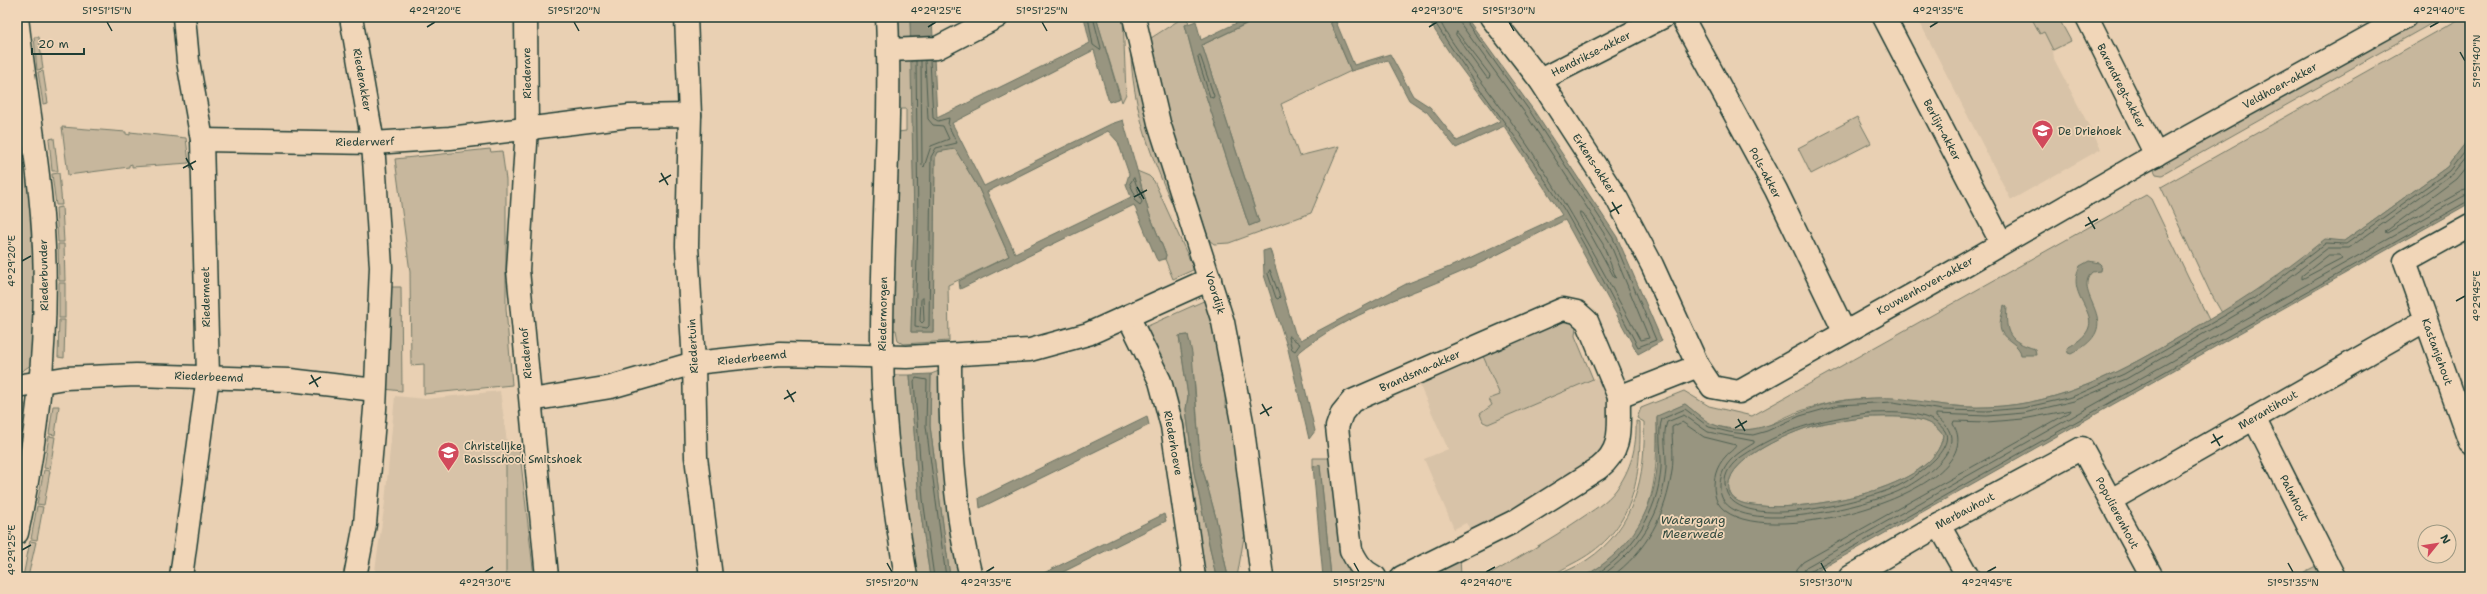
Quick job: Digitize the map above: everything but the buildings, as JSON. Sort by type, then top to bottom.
[{"type":"street","name":"Riederbunder","points":[[17,17],[24,121],[44,248],[42,382],[17,533]]},
{"type":"street","name":"Riedermeet","points":[[181,577],[208,376],[202,140],[188,61],[184,17]]},
{"type":"street","name":"Riederakker","points":[[351,17],[373,143]]},
{"type":"street","name":"Riederare","points":[[526,17],[527,128]]},
{"type":"street","name":"Riedertuin","points":[[686,17],[690,115],[687,246],[694,364],[696,457],[711,577]]},
{"type":"street","name":"Riedermorgen","points":[[887,17],[896,50],[882,355],[886,435],[906,577]]},
{"type":"street","points":[[896,50],[937,48],[997,17]]},
{"type":"street","name":"Voordijk","points":[[1134,17],[1159,123],[1224,322],[1242,422],[1262,577]]},
{"type":"street","name":"Erkens-akker","points":[[1491,17],[1540,80],[1617,199],[1652,265],[1698,366]]},
{"type":"street","name":"Pols-akker","points":[[1682,17],[1760,164],[1764,166],[1844,331]]},
{"type":"street","name":"Berlijn-akker","points":[[1884,17],[2001,242]]},
{"type":"street","name":"Barendregt-akker","points":[[2087,17],[2156,154]]},
{"type":"street","name":"Veldhoen-akker","points":[[2156,154],[2405,17]]},
{"type":"street","name":"Hendrikse-akker","points":[[1540,80],[1660,18]]},
{"type":"street","points":[[527,128],[630,116],[690,115]]},
{"type":"street","name":"Riederwerf","points":[[202,140],[373,143],[450,138],[527,128]]},
{"type":"street","name":"Riederhof","points":[[527,128],[518,270],[546,577]]},
{"type":"street","points":[[355,577],[364,524],[375,390],[381,267],[373,143]]},
{"type":"street","name":"Kouwenhoven-akker","points":[[1698,366],[1712,387],[1739,392],[1844,331],[1944,277],[2001,242],[2156,154]]},
{"type":"street","name":"Kastanjehout","points":[[2470,225],[2405,262],[2470,443]]},
{"type":"street","points":[[882,355],[907,357],[950,356],[1030,350],[1088,334],[1210,279]]},
{"type":"street","name":"Brandsma-akker","points":[[1375,577],[1366,573],[1357,563],[1351,550],[1337,427],[1342,413],[1352,401],[1562,309],[1577,312],[1587,321],[1619,397],[1617,447],[1611,459],[1572,487],[1515,521],[1402,577]]},
{"type":"street","name":"Riederhoeve","points":[[1128,316],[1160,381],[1172,426],[1194,577]]},
{"type":"street","name":"Merantihout","points":[[2111,500],[2426,320]]},
{"type":"street","name":"Riederbeemd","points":[[531,400],[611,386],[694,364],[780,354],[882,355]]},
{"type":"street","points":[[950,356],[950,430],[956,500],[971,577]]},
{"type":"street","points":[[1619,397],[1698,366]]},
{"type":"street","name":"Riederbeemd","points":[[18,386],[65,378],[136,375],[208,376],[290,380],[375,390]]},
{"type":"street","name":"Palmhout","points":[[2254,418],[2334,577]]},
{"type":"street","name":"Populierenhout","points":[[2082,448],[2152,577]]},
{"type":"street","name":"Merbauhout","points":[[1850,577],[1939,525],[2082,448]]},
{"type":"street","points":[[1939,525],[1968,577]]},
{"type":"shaded area","points":[[895,17],[910,17],[911,43],[897,39]]},
{"type":"shaded area","points":[[1096,17],[1123,17],[1126,94],[1122,102]]},
{"type":"shaded area","points":[[1184,17],[1189,22],[1185,25],[1195,63],[1249,226],[1259,222],[1202,45],[1261,17],[1328,17],[1351,71],[1281,104],[1299,156],[1339,146],[1311,213],[1229,243],[1214,244],[1209,240],[1171,130],[1149,43],[1151,38]]},
{"type":"shaded area","points":[[1917,17],[2031,17],[2039,34],[2044,32],[2053,50],[2054,59],[2101,149],[2011,200]]},
{"type":"shaded area","points":[[2031,17],[2058,17],[2071,41],[2053,50],[2044,32],[2040,34]]},
{"type":"shaded area","points":[[2417,17],[2443,17],[2162,175],[2156,174],[2151,164],[2167,157]]},
{"type":"shaded area","points":[[2463,17],[2470,17],[2470,137],[2447,167],[2344,241],[2288,268],[2251,296],[2222,313],[2210,292],[2161,187]]},
{"type":"shaded area","points":[[1130,36],[1188,238],[1155,164],[1140,116],[1131,65]]},
{"type":"shaded area","points":[[34,37],[39,37],[43,69],[37,70]]},
{"type":"shaded area","points":[[912,55],[914,222],[911,332],[933,332],[935,158],[938,152],[955,148],[979,189],[1009,256],[948,285],[949,341],[903,344],[898,341],[896,330],[890,331],[898,132],[906,131],[906,109],[898,109],[897,62],[899,58]]},
{"type":"shaded area","points":[[43,71],[48,103],[43,104],[38,72]]},
{"type":"shaded area","points":[[1857,117],[1871,143],[1811,174],[1798,148]]},
{"type":"shaded area","points":[[62,127],[126,132],[126,134],[130,135],[130,132],[186,138],[189,163],[132,167],[132,164],[129,165],[129,167],[68,175]]},
{"type":"shaded area","points":[[17,137],[23,141],[28,140],[38,307],[31,365],[22,371],[17,371]]},
{"type":"shaded area","points":[[54,138],[58,171],[52,171],[49,139]]},
{"type":"shaded area","points":[[490,149],[491,152],[502,151],[506,180],[506,308],[512,385],[424,394],[424,364],[411,365],[410,272],[395,159]]},
{"type":"shaded area","points":[[1137,171],[1149,176],[1154,181],[1193,267],[1193,270],[1173,279],[1165,259],[1166,255],[1149,213]]},
{"type":"shaded area","points":[[59,173],[62,205],[56,205],[52,174]]},
{"type":"shaded area","points":[[2146,195],[2151,199],[2209,320],[2156,351],[2103,378],[2047,398],[2017,404],[1968,407],[1895,399],[1858,399],[1818,405],[1788,416],[1767,426],[1744,430],[1730,429],[1711,424],[1685,404],[1657,417],[1656,458],[1651,496],[1645,513],[1636,530],[1624,546],[1608,561],[1589,574],[1575,578],[1554,577],[1587,560],[1603,547],[1616,533],[1627,517],[1640,481],[1643,462],[1644,422],[1637,418],[1641,408],[1684,391],[1709,406],[1752,416]]},
{"type":"shaded area","points":[[62,207],[64,242],[58,242],[56,208]]},
{"type":"shaded area","points":[[58,244],[64,244],[65,281],[59,281]]},
{"type":"shaded area","points":[[59,283],[65,283],[65,318],[59,318]]},
{"type":"shaded area","points":[[387,287],[401,287],[402,391],[384,389]]},
{"type":"shaded area","points":[[1208,299],[1226,372],[1225,407],[1234,409],[1249,531],[1244,537],[1237,577],[1228,577],[1216,518],[1200,459],[1195,386],[1188,335],[1179,336],[1188,396],[1186,410],[1194,472],[1216,577],[1201,577],[1141,329]]},
{"type":"shaded area","points":[[59,320],[65,320],[64,358],[58,357]]},
{"type":"shaded area","points":[[1566,320],[1576,325],[1575,336],[1593,379],[1488,424],[1483,422],[1480,414],[1492,405],[1489,399],[1500,395],[1483,356]]},
{"type":"shaded area","points":[[1483,356],[1500,395],[1492,405],[1480,414],[1482,424],[1487,424],[1599,377],[1606,382],[1613,417],[1611,448],[1565,478],[1471,531],[1466,523],[1454,529],[1424,459],[1448,449],[1419,384]]},
{"type":"shaded area","points":[[939,371],[966,577],[950,577],[930,426],[931,374]]},
{"type":"shaded area","points":[[892,375],[910,375],[919,500],[930,577],[914,577],[901,488]]},
{"type":"shaded area","name":"Christelijke Basisschool Smitshoek","points":[[500,391],[507,442],[509,577],[374,577],[385,502],[395,396],[426,399]]},
{"type":"shaded area","points":[[17,399],[20,399],[26,406],[32,407],[17,504]]},
{"type":"shaded area","points":[[53,406],[59,406],[55,435],[49,434]]},
{"type":"shaded area","points":[[1869,417],[1899,417],[1919,420],[1936,428],[1943,435],[1935,454],[1918,470],[1894,483],[1866,493],[1808,505],[1782,507],[1745,504],[1736,500],[1730,493],[1729,482],[1735,470],[1753,454],[1765,446],[1790,434],[1819,424]]},
{"type":"shaded area","points":[[1636,421],[1640,422],[1640,445],[1635,486],[1629,505],[1620,522],[1608,538],[1592,552],[1551,575],[1537,578],[1486,577],[1569,527],[1612,495],[1626,474],[1632,457]]},
{"type":"shaded area","points":[[49,436],[55,437],[50,469],[44,468]]},
{"type":"shaded area","points":[[519,445],[534,577],[506,577],[506,447]]},
{"type":"shaded area","points":[[1313,458],[1330,458],[1349,561],[1348,577],[1331,577],[1320,466],[1313,466]]},
{"type":"shaded area","points":[[44,470],[50,471],[44,505],[37,504]]},
{"type":"shaded area","points":[[37,506],[43,507],[37,540],[31,539]]},
{"type":"shaded area","points":[[30,541],[36,542],[28,577],[23,577]]},
{"type":"shaded area","points":[[1460,556],[1461,577],[1417,577]]},
{"type":"shaded area","points":[[2322,563],[2329,577],[2307,577],[2304,572]]},
{"type":"water","points":[[910,17],[932,17],[937,118],[1090,43],[1084,17],[1096,17],[1120,98],[1109,102],[1094,50],[952,123],[984,186],[1111,124],[1123,120],[1149,213],[1166,255],[1165,259],[1158,261],[1156,258],[1134,205],[960,289],[959,281],[1009,256],[979,189],[955,149],[938,152],[935,158],[933,332],[911,332],[914,222]],"holes":[[[1108,131],[1118,142],[1129,174],[1126,184],[1131,197],[1015,253],[987,192]]]},
{"type":"water","points":[[1249,17],[1260,17],[1202,45],[1259,222],[1249,226],[1195,63],[1185,25],[1196,21],[1201,40]]},
{"type":"water","points":[[1328,17],[1334,17],[1354,65],[1390,54],[1413,96],[1430,107],[1457,141],[1500,121],[1451,55],[1428,20],[1433,17],[1466,17],[1534,111],[1617,237],[1662,341],[1638,354],[1565,220],[1470,268],[1358,315],[1316,339],[1297,354],[1315,431],[1309,439],[1288,349],[1264,275],[1263,251],[1270,249],[1295,333],[1301,340],[1406,284],[1452,266],[1562,215],[1504,126],[1456,148],[1427,112],[1409,100],[1388,60],[1351,71]]},
{"type":"water","name":"Watergang Meerwede","points":[[2470,137],[2470,203],[1807,577],[1583,577],[1598,568],[1624,545],[1634,532],[1649,503],[1657,469],[1657,416],[1685,404],[1710,423],[1728,429],[1744,430],[1776,422],[1824,404],[1841,401],[1894,398],[1952,406],[1988,407],[2015,405],[2066,393],[2090,384],[2160,349],[2273,278],[2325,239],[2344,241],[2447,167]],"holes":[[[1869,417],[1899,417],[1919,420],[1928,423],[1943,435],[1935,454],[1918,470],[1894,483],[1866,493],[1808,505],[1782,507],[1742,503],[1734,498],[1730,493],[1729,482],[1735,470],[1743,462],[1765,446],[1802,429],[1819,424]]]},
{"type":"water","points":[[2089,261],[2099,263],[2101,265],[2100,271],[2092,272],[2087,281],[2088,291],[2098,321],[2096,332],[2088,343],[2071,354],[2068,353],[2067,348],[2082,338],[2089,328],[2089,319],[2077,290],[2076,279],[2080,266]]},
{"type":"water","points":[[2004,305],[2007,307],[2007,324],[2010,335],[2019,343],[2035,349],[2036,355],[2021,355],[2018,348],[2001,331],[2000,324]]},
{"type":"water","points":[[1188,335],[1192,353],[1200,459],[1216,518],[1228,577],[1216,577],[1194,472],[1186,409],[1188,396],[1179,336]]},
{"type":"water","points":[[931,374],[930,426],[950,577],[930,577],[919,500],[910,375]]},
{"type":"water","points":[[1147,416],[1149,425],[980,508],[979,498]]},
{"type":"water","points":[[1320,465],[1331,577],[1323,577],[1313,466]]},
{"type":"water","points":[[1164,514],[1166,521],[1053,577],[1036,577]]},
{"type":"place","name":"De Driehoek","points":[[2043,150]]},
{"type":"place","name":"Christelijke Basisschool Smitshoek","points":[[448,472]]}]
